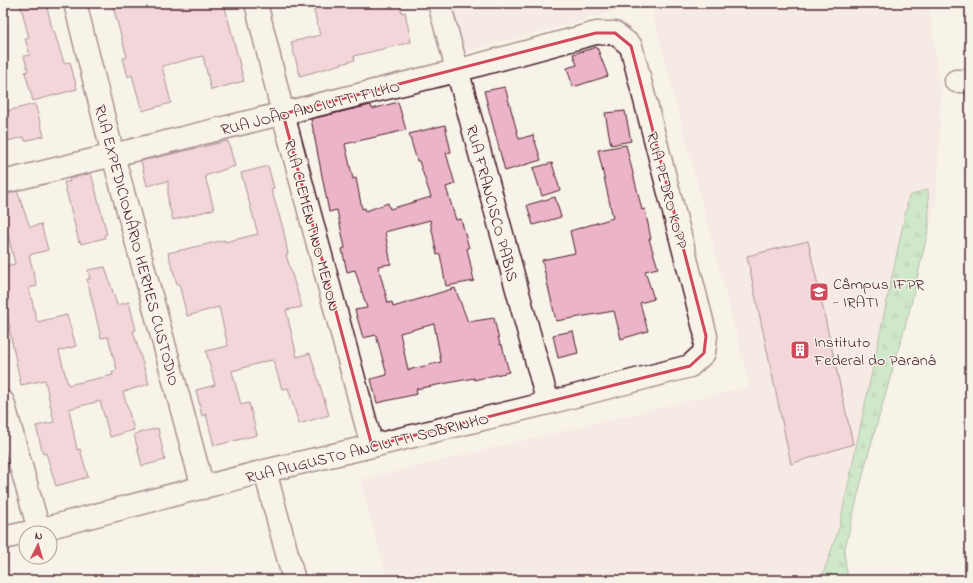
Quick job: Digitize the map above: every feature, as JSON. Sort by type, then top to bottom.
[{"type":"street","name":"RUA EXPEDICIONÁRIO HERMES CUSTODIO","points":[[75,3],[113,155],[203,488]]},
{"type":"street","name":"RUA CLEMENTINO MENON","points":[[256,3],[283,114],[372,446]]},
{"type":"street","name":"RUA FRANCISCO PABIS","points":[[439,3],[456,71],[548,403]]},
{"type":"street","name":"RUA JOÃO ANCIUTTI FILHO","points":[[3,182],[456,71],[596,33],[615,33]]},
{"type":"street","name":"RUA PEDRO KOPP","points":[[615,33],[631,46],[706,336],[704,353]]},
{"type":"street","name":"RUA AUGUSTO ANCIUTTI SOBRINHO","points":[[58,525],[265,471],[548,403],[690,366],[704,353]]},
{"type":"street","points":[[3,402],[29,525]]},
{"type":"street","points":[[265,471],[294,580]]},
{"type":"street","name":"RUA AUGUSTO ANCIUTTI SOBRINHO","points":[[3,538],[18,535]]},
{"type":"highlighted area","points":[[596,33],[615,33],[631,46],[706,336],[704,353],[690,366],[372,446],[283,114]]},
{"type":"shaded area","points":[[445,3],[648,3],[456,54]]},
{"type":"shaded area","name":"Câmpus IFPR - IRATI","points":[[650,3],[929,4],[941,99],[937,198],[844,552],[847,580],[388,580],[360,480],[750,386]]},
{"type":"green space","points":[[928,189],[929,227],[910,309],[866,462],[844,552],[848,580],[821,580],[839,528],[909,196]]},
{"type":"building","points":[[20,3],[46,3],[53,32],[54,31],[64,63],[70,62],[77,89],[33,101],[25,72],[28,71],[24,56],[30,55],[25,39],[29,38]]},
{"type":"building","points":[[112,3],[224,3],[244,81],[211,90],[203,56],[162,66],[171,103],[142,111],[132,75],[128,77],[123,58],[127,57]]},
{"type":"building","points":[[312,3],[399,3],[402,13],[405,12],[411,42],[354,56],[355,60],[300,76],[291,42],[320,35]]},
{"type":"building","points":[[597,47],[608,76],[573,87],[567,68],[577,65],[573,54]]},
{"type":"building","points":[[505,87],[519,139],[533,135],[541,160],[505,171],[484,91]]},
{"type":"building","points":[[398,102],[406,130],[345,144],[353,179],[356,178],[362,209],[365,208],[366,211],[388,203],[390,209],[431,197],[419,161],[417,161],[409,134],[445,125],[451,152],[446,153],[455,184],[446,187],[456,220],[461,219],[469,248],[467,248],[474,281],[446,286],[440,254],[437,255],[430,220],[385,232],[391,264],[378,266],[388,303],[392,302],[393,307],[455,288],[468,322],[494,318],[500,345],[502,345],[509,372],[474,380],[474,378],[416,389],[417,394],[377,403],[371,379],[387,375],[376,335],[363,338],[355,310],[367,308],[355,270],[347,272],[342,249],[345,248],[337,210],[329,212],[311,119],[371,105],[372,109]],"holes":[[[434,324],[441,362],[408,370],[400,333]]]},
{"type":"building","points":[[35,104],[44,136],[25,141],[24,137],[3,142],[3,112]]},
{"type":"building","points":[[625,111],[631,141],[611,145],[605,113]]},
{"type":"building","points":[[228,141],[235,166],[205,176],[214,209],[173,220],[168,202],[168,181],[147,186],[141,161]]},
{"type":"building","points":[[626,145],[642,210],[645,209],[651,239],[649,239],[658,268],[645,271],[654,299],[640,303],[648,331],[621,339],[614,311],[556,321],[542,260],[575,253],[570,231],[613,218],[598,150]]},
{"type":"building","points":[[552,163],[560,190],[542,196],[533,168]]},
{"type":"building","points":[[268,166],[274,188],[271,189],[283,228],[288,254],[286,255],[302,307],[286,310],[297,357],[310,353],[329,415],[299,424],[288,388],[282,389],[273,360],[267,361],[232,371],[241,405],[249,403],[257,435],[214,446],[206,414],[202,416],[196,390],[215,385],[206,351],[228,346],[219,307],[187,316],[179,284],[177,284],[168,253],[258,234],[241,173]]},
{"type":"building","points":[[91,173],[107,234],[104,235],[105,238],[81,244],[80,241],[79,242],[64,182],[70,182],[69,179]]},
{"type":"building","points":[[17,191],[30,227],[41,224],[48,250],[29,255],[37,286],[29,288],[37,322],[67,315],[76,346],[59,351],[68,385],[113,375],[112,372],[117,370],[108,337],[101,338],[87,279],[90,279],[88,270],[105,267],[117,305],[129,302],[136,330],[133,331],[149,384],[123,392],[134,430],[110,437],[100,401],[69,409],[77,450],[80,449],[88,477],[56,486],[46,453],[43,454],[36,426],[54,422],[45,380],[21,385],[3,298],[3,266],[15,264],[3,214],[3,196]]},
{"type":"building","points":[[555,197],[561,217],[533,225],[527,205]]},
{"type":"building","name":"Instituto Federal do Paraná","points":[[808,241],[853,444],[791,464],[747,256]]},
{"type":"building","points":[[573,331],[578,353],[558,358],[553,335]]},
{"type":"building","points":[[158,428],[165,460],[142,466],[134,434]]},
{"type":"place","name":"Câmpus IFPR - IRATI","points":[[819,292]]},
{"type":"place","name":"Instituto Federal do Paraná","points":[[800,350]]}]
